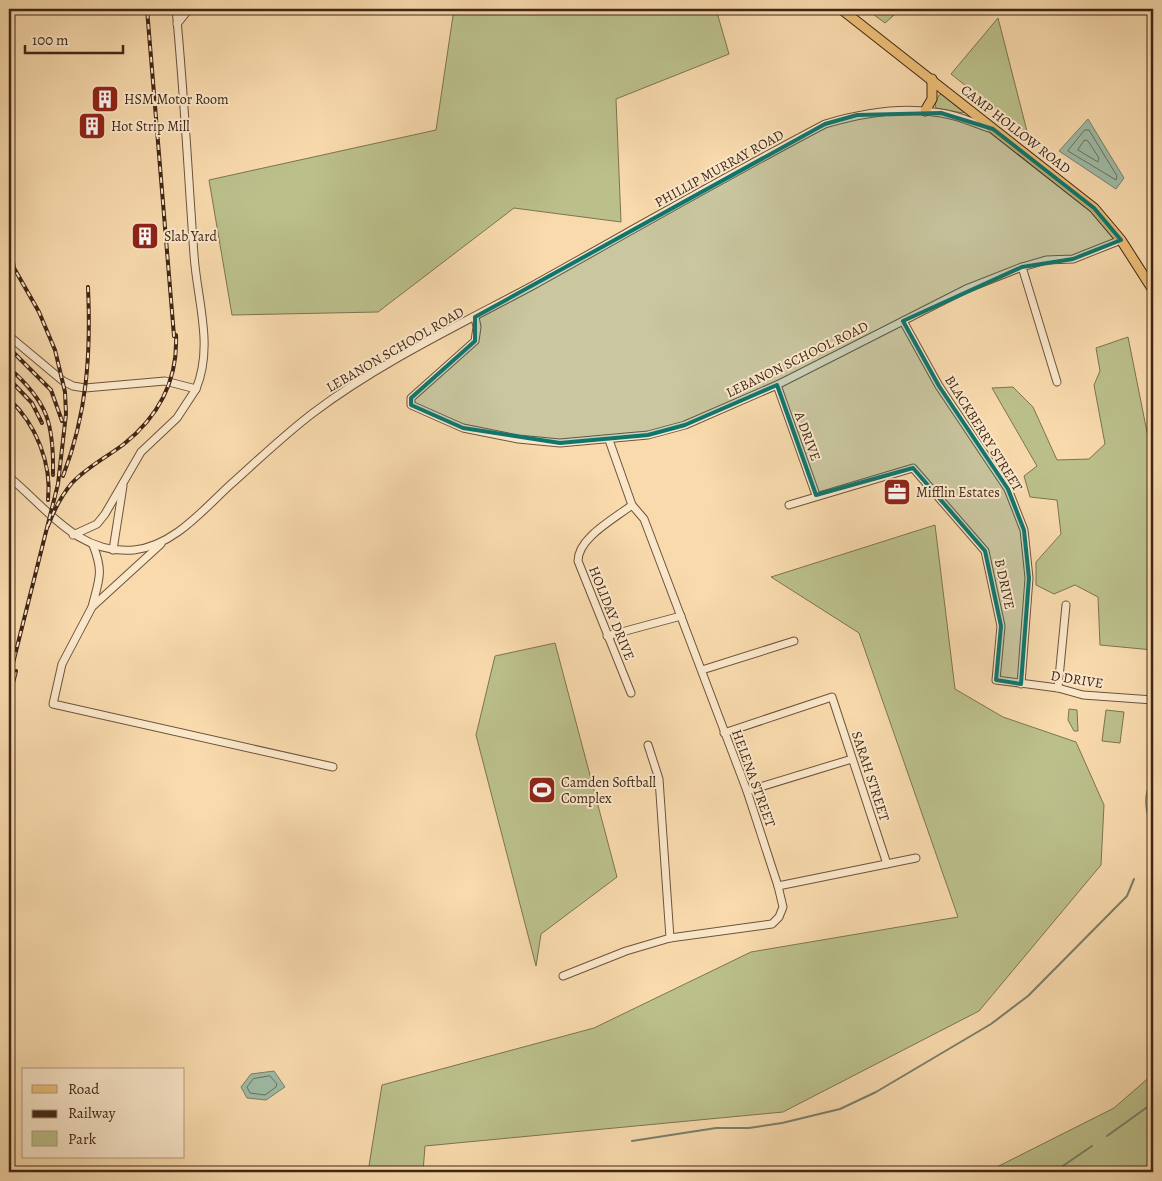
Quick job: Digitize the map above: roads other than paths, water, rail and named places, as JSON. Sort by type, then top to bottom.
[{"type":"main road","name":"CAMP HOLLOW ROAD","points":[[842,9],[1094,208],[1121,240],[1153,290]]},
{"type":"main road","points":[[925,111],[932,99],[932,79]]},
{"type":"street","points":[[73,535],[86,530],[101,519],[141,452],[177,418],[196,389],[204,370],[205,343],[196,278],[176,9]]},
{"type":"street","points":[[177,24],[189,9]]},
{"type":"street","name":"PHILLIP MURRAY ROAD","points":[[475,317],[825,124],[857,115],[888,111],[925,111],[941,113],[993,129]]},
{"type":"street","name":"LEBANON SCHOOL ROAD","points":[[9,478],[73,535],[93,546],[113,550],[134,550],[164,541],[187,525],[314,413],[364,380],[475,317],[477,328],[475,341],[411,398],[411,405],[463,428],[518,439],[560,443],[608,440],[648,435],[686,425],[777,385],[966,289],[1022,267],[1046,260],[1073,259],[1121,240]]},
{"type":"street","points":[[1022,267],[1057,382]]},
{"type":"street","name":"BLACKBERRY STREET","points":[[903,322],[939,386],[1008,489],[1024,530],[1029,578],[1021,684]]},
{"type":"street","points":[[9,336],[62,381],[73,386],[85,388],[165,381],[196,389]]},
{"type":"street","name":"A DRIVE","points":[[777,385],[816,496]]},
{"type":"street","name":"HELENA STREET","points":[[563,976],[626,951],[670,938],[772,924],[779,917],[783,907],[747,791],[702,670],[644,519],[632,505],[608,440]]},
{"type":"street","name":"B DRIVE","points":[[789,505],[913,468],[985,551],[1001,626],[996,680]]},
{"type":"street","points":[[113,550],[124,478]]},
{"type":"street","name":"HOLIDAY DRIVE","points":[[631,694],[578,561],[578,553],[582,543],[632,505]]},
{"type":"street","points":[[92,607],[164,541]]},
{"type":"street","points":[[93,546],[100,564],[100,575],[92,607],[62,664],[53,704],[333,768]]},
{"type":"street","points":[[1058,688],[1066,605]]},
{"type":"street","points":[[607,636],[681,616]]},
{"type":"street","points":[[702,670],[794,641]]},
{"type":"street","name":"D DRIVE","points":[[996,680],[1058,688],[1083,695],[1153,700]]},
{"type":"street","name":"SARAH STREET","points":[[724,733],[832,697],[887,864]]},
{"type":"street","points":[[648,745],[659,779],[670,938]]},
{"type":"street","points":[[747,791],[852,758]]},
{"type":"street","points":[[778,886],[916,858]]},
{"type":"water","points":[[1088,119],[1124,178],[1116,189],[1059,151]]},
{"type":"water","points":[[1153,778],[1153,834],[1147,812],[1146,799]]},
{"type":"water","points":[[274,1071],[285,1087],[266,1100],[247,1098],[241,1087],[251,1074]]},
{"type":"waterway","points":[[632,1141],[716,1128],[749,1128],[782,1123],[840,1109],[876,1092],[991,1024],[1028,996],[1127,896],[1134,879]]},
{"type":"waterway","points":[[1107,1136],[1153,1103]]},
{"type":"waterway","points":[[1054,1172],[1092,1146]]},
{"type":"railway","points":[[48,526],[58,503],[72,483],[124,444],[147,421],[164,396],[174,367],[176,335],[174,336],[147,9]]},
{"type":"railway","points":[[9,238],[14,268],[39,312],[55,350],[65,392],[66,414],[58,484],[9,679]]},
{"type":"railway","points":[[63,476],[77,430],[86,383],[89,336],[88,287]]},
{"type":"railway","points":[[9,348],[51,390],[62,421]]},
{"type":"railway","points":[[9,368],[32,392],[46,415],[52,442],[53,475]]},
{"type":"railway","points":[[9,379],[32,403],[42,423]]},
{"type":"railway","points":[[9,399],[27,420],[40,445],[45,459],[49,486],[48,500]]},
{"type":"railway","points":[[9,699],[16,671]]},
{"type":"place","name":"HSM Motor Room","points":[[105,99]]},
{"type":"place","name":"Hot Strip Mill","points":[[92,126]]},
{"type":"place","name":"Slab Yard","points":[[145,236]]},
{"type":"place","name":"Mifflin Estates","points":[[897,492]]},
{"type":"place","name":"Camden Softball Complex","points":[[542,790]]}]
